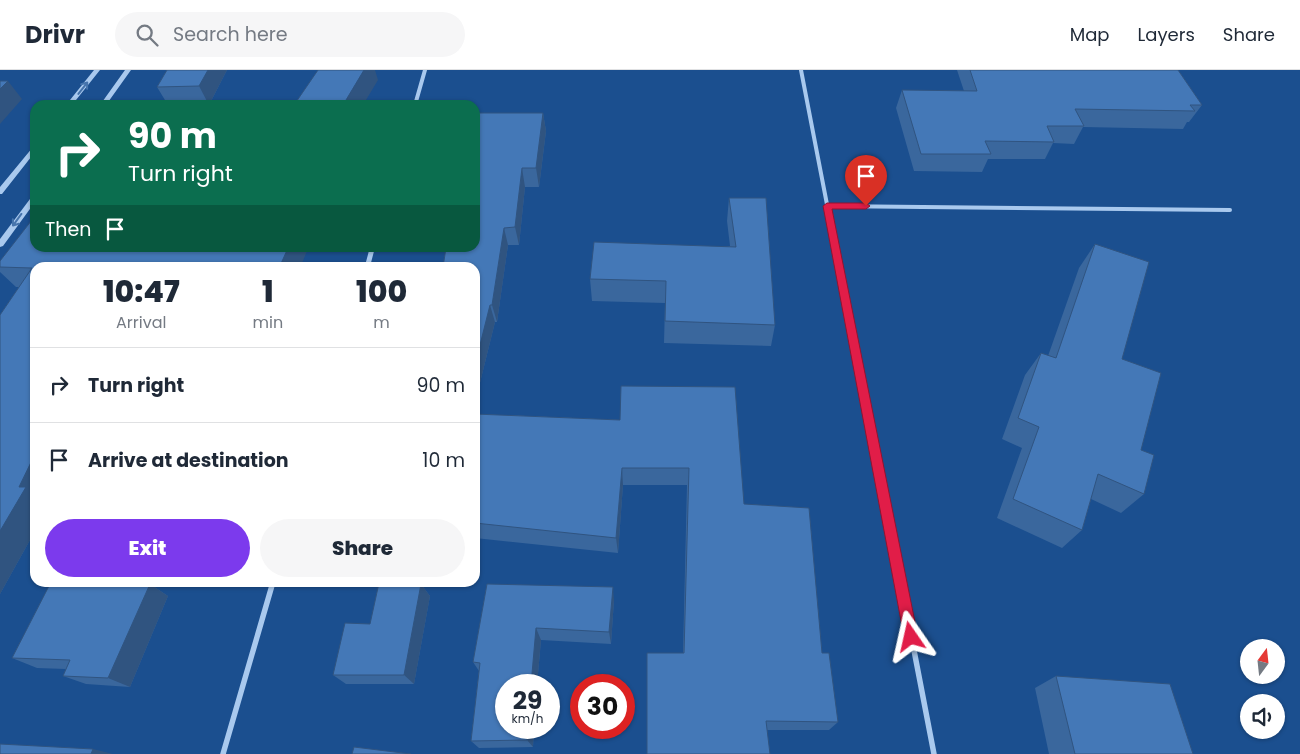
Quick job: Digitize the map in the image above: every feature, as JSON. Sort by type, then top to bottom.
[{"type":"street","points":[[73,100],[97,70]]},
{"type":"street","points":[[107,100],[128,70]]},
{"type":"street","points":[[416,100],[425,70]]},
{"type":"street","points":[[801,70],[934,754]]},
{"type":"street","points":[[0,192],[30,154]]},
{"type":"street","points":[[0,244],[30,204]]},
{"type":"street","points":[[827,206],[1230,210]]},
{"type":"street","points":[[223,754],[272,587]]},
{"type":"building","points":[[167,70],[208,70],[199,86],[157,87]]},
{"type":"building","points":[[318,70],[364,70],[346,100],[297,100]]},
{"type":"building","points":[[970,70],[1178,70],[1202,105],[1190,105],[1195,111],[1075,109],[1084,126],[1047,126],[1054,142],[985,141],[991,154],[921,154],[902,90],[977,91]]},
{"type":"building","points":[[0,81],[8,81],[0,89]]},
{"type":"building","points":[[480,113],[543,113],[536,168],[522,168],[515,227],[504,228],[492,305],[490,305],[480,345],[480,262],[444,262],[445,252],[480,252]]},
{"type":"building","points":[[729,198],[766,198],[775,325],[665,321],[666,281],[590,279],[594,242],[736,247]]},
{"type":"building","points":[[30,222],[30,252],[286,252],[282,262],[30,262],[30,268],[0,267],[0,261]]},
{"type":"building","points":[[1095,244],[1149,262],[1122,359],[1161,373],[1141,450],[1154,455],[1144,494],[1098,474],[1082,530],[1013,499],[1039,427],[1018,418],[1041,353],[1056,358]]},
{"type":"building","points":[[30,271],[30,464],[19,487],[26,487],[0,531],[0,315]]},
{"type":"building","points":[[621,386],[735,387],[744,504],[809,508],[822,653],[829,653],[838,722],[766,721],[770,754],[647,754],[647,653],[684,653],[689,468],[622,468],[616,538],[480,524],[480,414],[620,420]]},
{"type":"building","points":[[487,584],[613,587],[609,632],[536,628],[532,674],[495,674],[495,739],[527,740],[471,741],[480,663],[473,662]]},
{"type":"building","points":[[48,587],[149,587],[108,678],[63,676],[70,660],[12,658]]},
{"type":"building","points":[[378,587],[420,587],[404,675],[333,675],[345,623],[370,624]]},
{"type":"building","points":[[1056,676],[1170,684],[1193,754],[1075,754]]},
{"type":"building","points":[[0,744],[93,749],[91,754],[0,754]]},
{"type":"building","points":[[354,747],[411,754],[352,754]]},
{"type":"route","points":[[866,206],[827,206],[911,637]]}]
